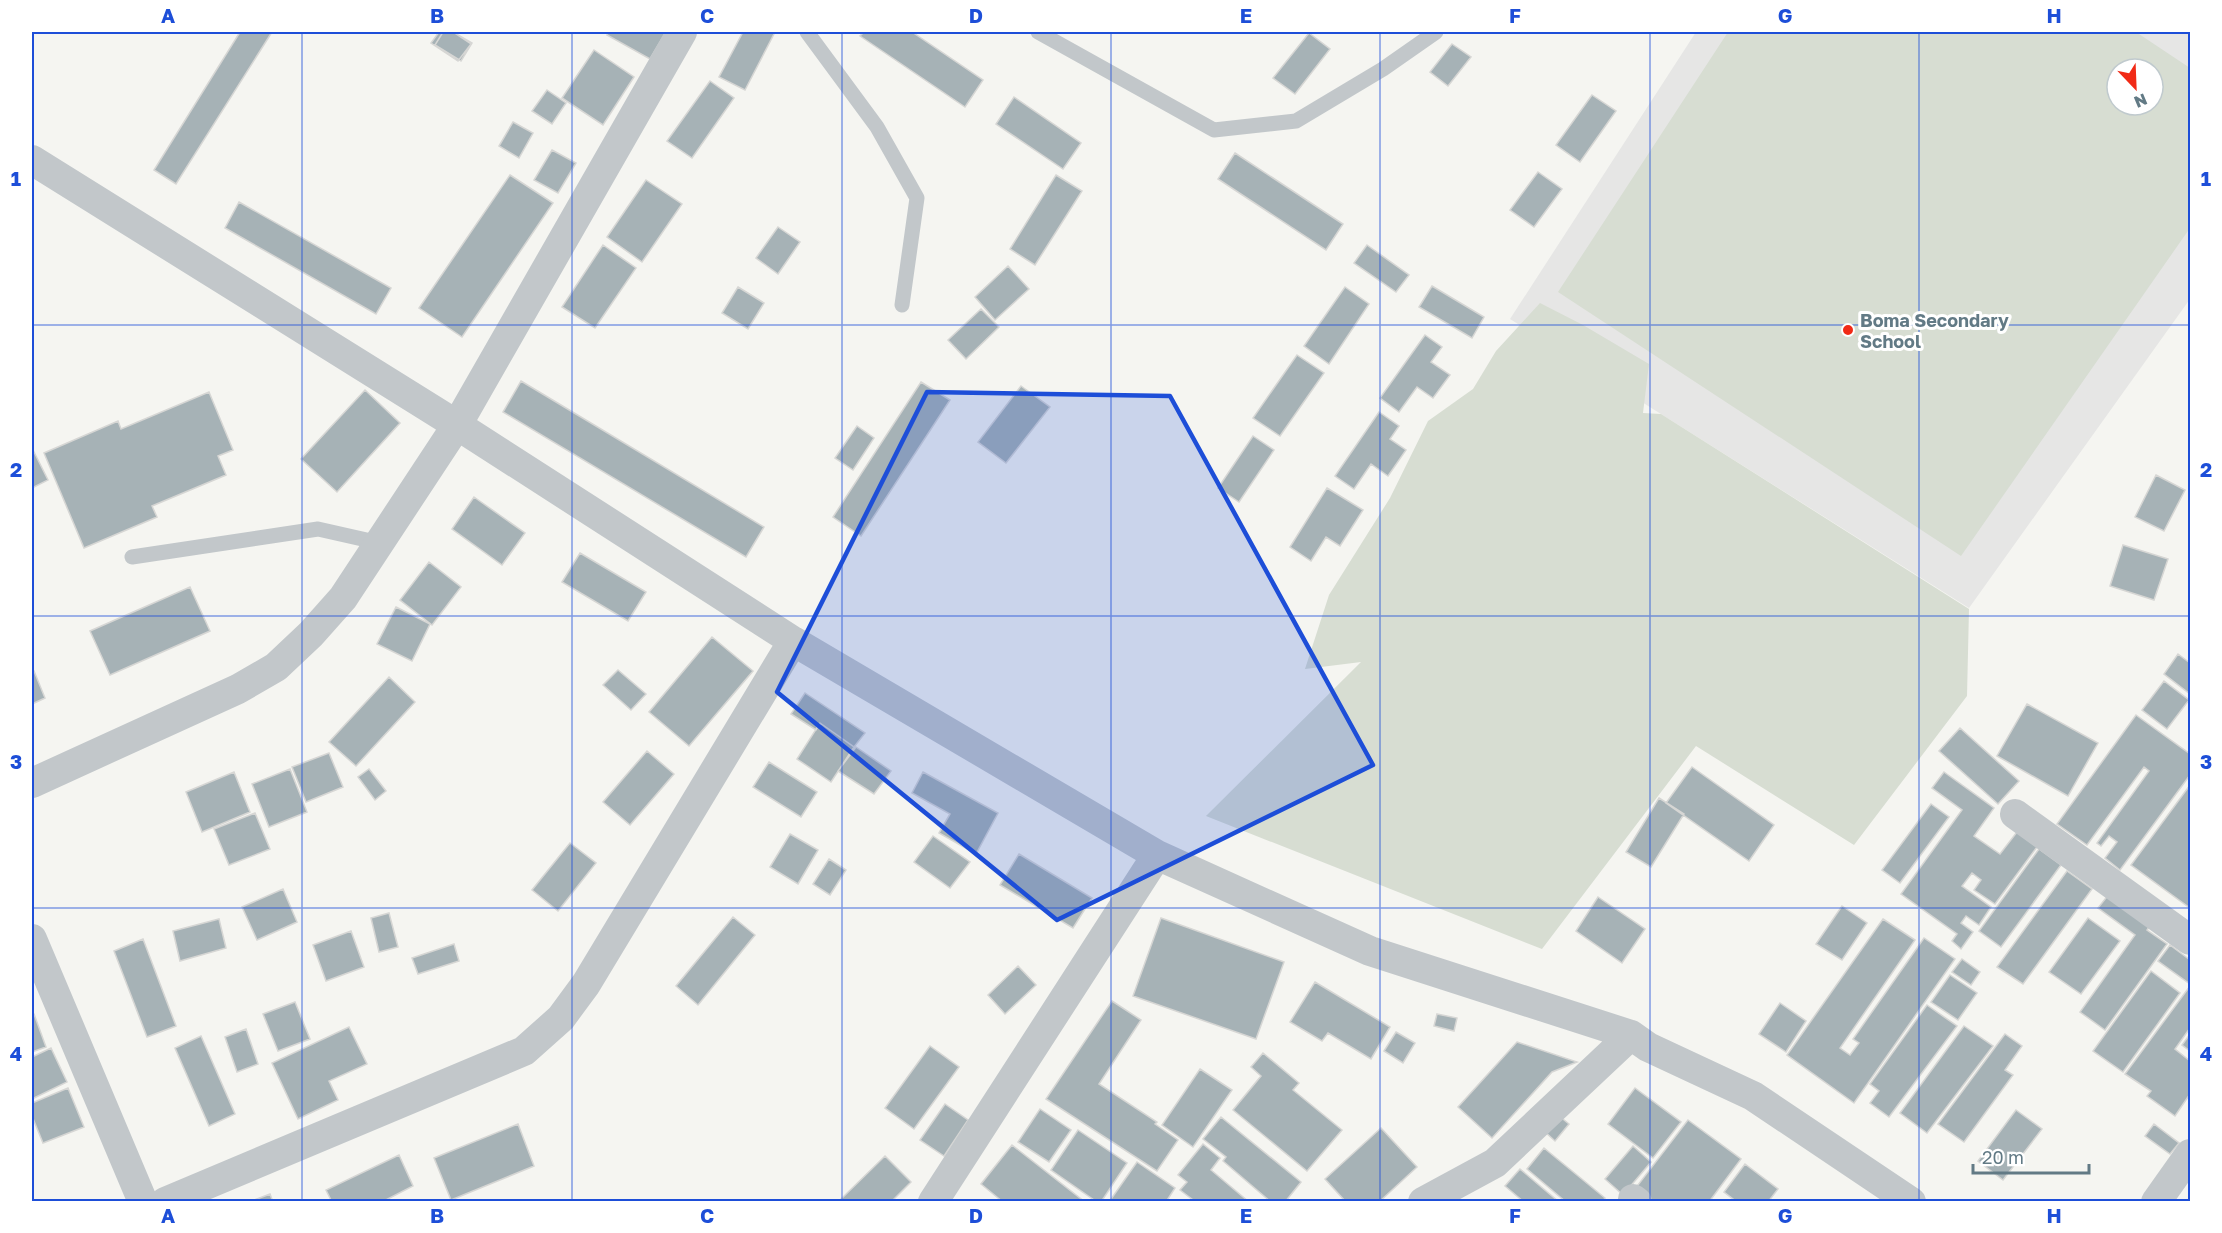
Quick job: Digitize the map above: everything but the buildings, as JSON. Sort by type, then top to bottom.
[{"type":"street","points":[[32,783],[238,689],[276,667],[311,634],[343,598],[457,425],[682,32]]},
{"type":"street","points":[[32,160],[457,425],[793,640],[1157,855],[1370,951],[1631,1035],[1648,1047],[1754,1096],[1911,1202]]},
{"type":"street","points":[[165,1202],[524,1051],[554,1025],[586,984],[793,640]]},
{"type":"street","points":[[2015,814],[2190,940]]},
{"type":"street","points":[[933,1202],[1157,855]]},
{"type":"street","points":[[32,939],[144,1202]]},
{"type":"street","points":[[1423,1202],[1495,1162],[1631,1035]]},
{"type":"street","points":[[2156,1202],[2190,1154]]},
{"type":"lane","points":[[807,32],[877,127],[917,198],[902,305]]},
{"type":"lane","points":[[1038,32],[1214,129],[1296,121],[1383,69],[1436,32]]},
{"type":"lane","points":[[132,557],[318,529],[380,543]]},
{"type":"highlighted area","points":[[927,392],[1170,396],[1373,765],[1057,920],[777,692]]},
{"type":"shaded area","name":"Boma Secondary School","points":[[1696,32],[2190,32],[2190,299],[1969,608],[1510,319]]},
{"type":"shaded area","name":"Boma Secondary School","points":[[1728,32],[2136,32],[2190,68],[2190,228],[1961,556],[1558,292]]},
{"type":"shaded area","points":[[1540,303],[1583,325],[1649,364],[1643,413],[1661,414],[1969,609],[1967,696],[1854,845],[1696,746],[1542,949],[1206,816],[1361,662],[1305,669],[1329,595],[1390,498],[1428,421],[1473,389],[1496,351]]},
{"type":"place","name":"Boma Secondary School","points":[[1848,330]]}]
